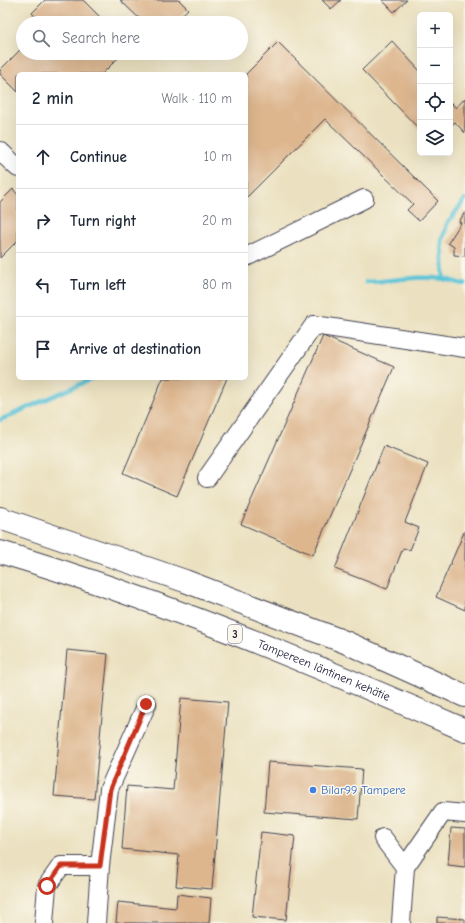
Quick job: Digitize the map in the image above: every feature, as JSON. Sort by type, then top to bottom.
[{"type":"highway","points":[[0,518],[192,584],[345,642],[465,696]]},
{"type":"highway","name":"Tampereen läntinen kehätie","points":[[0,552],[173,610],[329,671],[465,730]]},
{"type":"street","points":[[0,151],[16,166]]},
{"type":"street","points":[[248,256],[364,199]]},
{"type":"street","points":[[207,478],[314,325],[465,348]]},
{"type":"street","points":[[96,923],[100,866],[110,789],[146,704]]},
{"type":"street","points":[[401,923],[405,867],[443,812],[465,814]]},
{"type":"street","points":[[383,838],[405,867]]},
{"type":"street","points":[[44,923],[47,886],[61,866],[100,866]]},
{"type":"building","points":[[45,0],[83,0],[99,16],[35,16],[32,13]]},
{"type":"building","points":[[120,0],[179,0],[188,9],[181,16],[137,16]]},
{"type":"building","points":[[322,0],[341,0],[331,9]]},
{"type":"building","points":[[382,0],[407,0],[394,12]]},
{"type":"building","points":[[392,41],[417,68],[417,127],[362,70]]},
{"type":"building","points":[[278,42],[438,201],[419,221],[407,210],[413,204],[325,119],[248,196],[248,72]]},
{"type":"building","points":[[16,54],[16,60],[116,60],[104,72],[16,72],[16,90],[0,74],[0,70]]},
{"type":"building","points":[[465,98],[465,133],[455,122],[453,124],[453,105],[456,108]]},
{"type":"building","points":[[13,189],[16,193],[16,242],[0,258],[0,202]]},
{"type":"building","points":[[465,212],[465,256],[454,255],[454,247],[448,243],[461,223],[459,222]]},
{"type":"building","points":[[323,336],[394,367],[313,555],[241,524]]},
{"type":"building","points":[[162,380],[226,380],[177,496],[123,473]]},
{"type":"building","points":[[384,446],[428,464],[405,522],[419,528],[410,550],[403,548],[387,589],[335,569]]},
{"type":"building","points":[[465,530],[465,610],[436,597]]},
{"type":"building","points":[[67,650],[108,654],[94,799],[54,796]]},
{"type":"building","points":[[181,698],[228,702],[212,889],[176,886],[179,855],[122,849],[127,786],[173,790]]},
{"type":"building","name":"Bilar99 Tampere","points":[[268,762],[362,769],[358,819],[264,812]]},
{"type":"building","points":[[451,828],[465,829],[465,867],[448,865]]},
{"type":"building","points":[[261,832],[295,836],[286,920],[252,917]]},
{"type":"building","points":[[177,894],[211,898],[209,923],[116,923],[118,902],[176,908]]},
{"type":"building","points":[[437,917],[465,919],[465,923],[437,923]]},
{"type":"waterway","points":[[444,279],[442,241],[447,224],[465,199]]},
{"type":"waterway","points":[[366,282],[435,278],[465,284]]},
{"type":"waterway","points":[[0,420],[90,380]]},
{"type":"place","name":"Bilar99 Tampere","points":[[313,790]]},
{"type":"route","points":[[47,886],[61,866],[100,866],[110,789],[146,704]]}]
